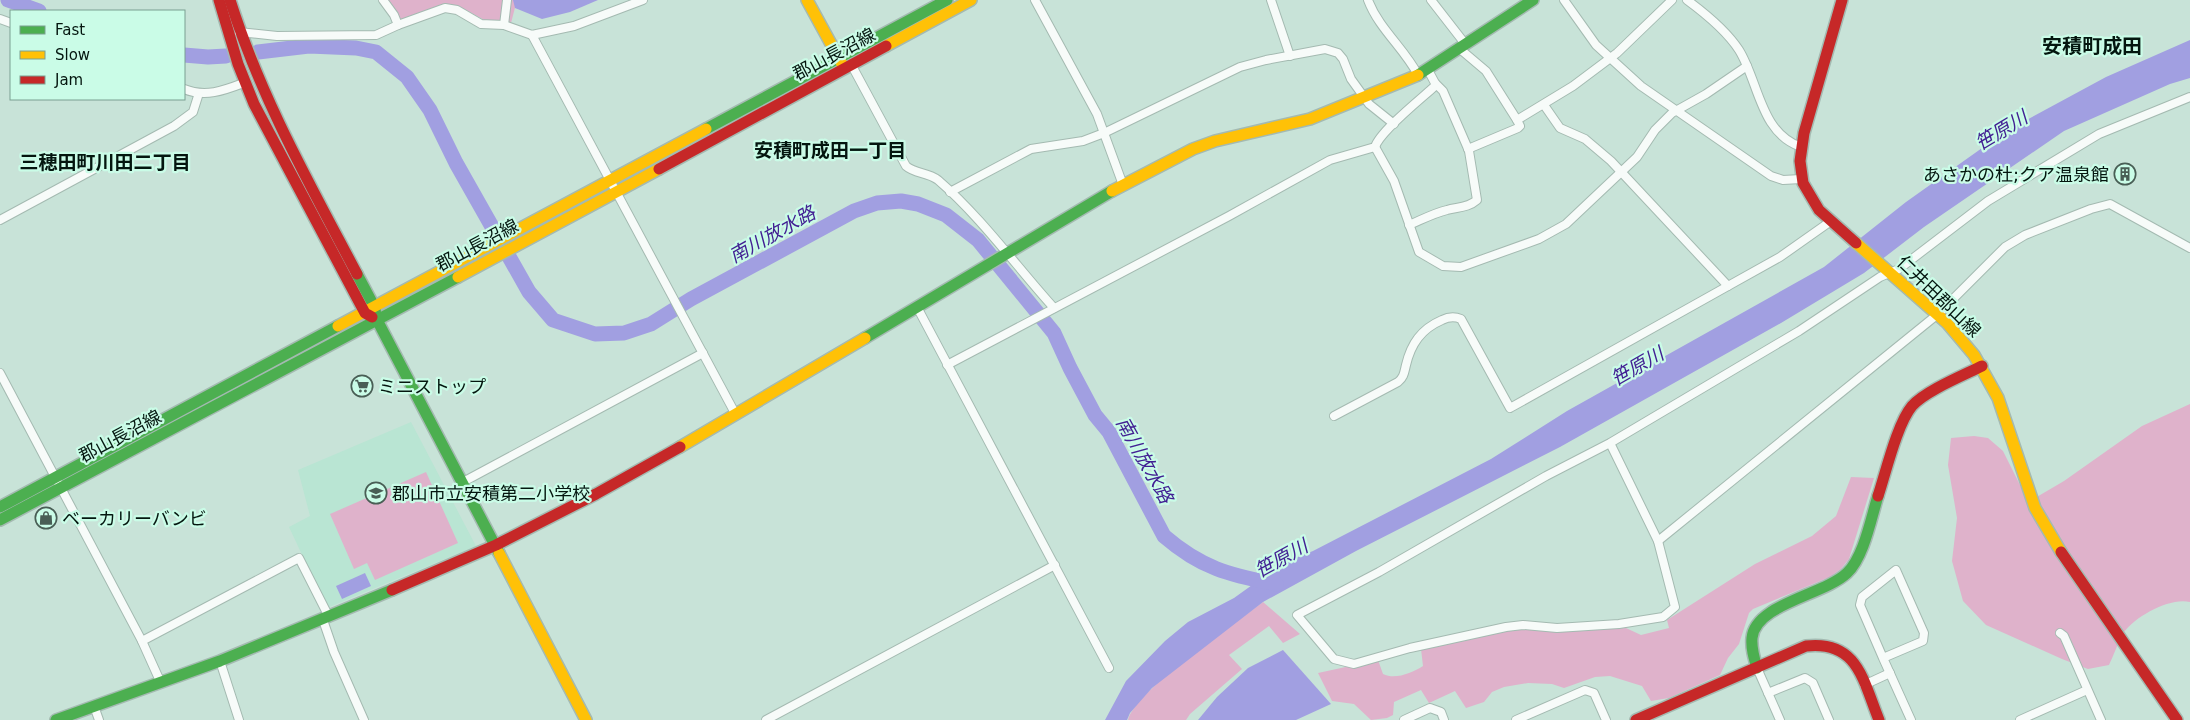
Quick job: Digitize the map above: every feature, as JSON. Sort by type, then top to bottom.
[{"type":"street","points":[[220,0],[251,63],[279,127],[372,313]]},
{"type":"street","points":[[230,0],[238,39],[238,64],[254,104],[275,145],[372,313],[463,482],[586,720]]},
{"type":"street","points":[[383,0],[394,15],[398,25]]},
{"type":"street","points":[[504,25],[508,0]]},
{"type":"street","points":[[238,39],[277,36],[376,35],[445,8],[457,10],[481,24],[504,25],[532,35],[574,26],[643,0]]},
{"type":"street","points":[[807,0],[906,166],[934,177],[950,192],[1054,308]]},
{"type":"street","name":"郡山長沼線","points":[[845,63],[947,0]]},
{"type":"street","name":"郡山長沼線","points":[[0,520],[59,482],[372,313],[614,187],[845,63],[971,0]]},
{"type":"street","points":[[1035,0],[1085,91],[1104,133],[1123,185]]},
{"type":"street","points":[[1271,0],[1290,56]]},
{"type":"street","points":[[1368,0],[1388,34],[1412,64],[1443,90],[1468,149],[1477,200],[1466,206],[1447,210],[1409,225]]},
{"type":"street","points":[[1431,0],[1463,47],[1486,71],[1520,125],[1518,128],[1468,149]]},
{"type":"street","points":[[56,720],[220,661],[326,619],[496,546],[596,494],[736,415],[1123,185],[1192,149],[1215,141],[1310,118],[1365,98],[1423,73],[1533,0]]},
{"type":"street","points":[[1564,0],[1593,41],[1641,86],[1771,176],[1782,180],[1801,179]]},
{"type":"street","points":[[1517,120],[1573,86],[1630,41],[1672,0]]},
{"type":"street","points":[[1687,0],[1711,17],[1738,49],[1769,120],[1789,142],[1801,147]]},
{"type":"street","name":"仁井田郡山線","points":[[1842,0],[1801,147],[1801,179],[1812,200],[1833,224],[1956,331],[1982,366],[1998,398],[2035,508],[2046,529],[2177,720]]},
{"type":"street","points":[[532,35],[736,415]]},
{"type":"street","points":[[950,192],[1031,149],[1083,141],[1104,133],[1191,92],[1229,71],[1250,64],[1325,50],[1338,53],[1351,79],[1373,109],[1394,124]]},
{"type":"street","points":[[1436,84],[1378,140],[1376,147],[1394,181],[1416,247],[1423,256],[1443,266],[1461,267],[1540,239],[1557,230],[1574,217],[1638,157],[1655,130],[1676,110],[1706,94],[1747,66]]},
{"type":"street","points":[[185,89],[199,93],[218,93],[246,82]]},
{"type":"street","points":[[0,220],[174,126],[193,112],[199,93]]},
{"type":"street","points":[[1610,443],[1658,541],[1675,607],[1668,614],[1650,620],[1619,624],[1557,628],[1523,624],[1410,648],[1354,664],[1334,659],[1297,615],[1380,572],[1546,476],[1610,443],[1806,326],[1889,271],[1908,263],[1988,201],[2099,134],[2190,97]]},
{"type":"street","points":[[1544,104],[1560,128],[1588,140],[1611,161],[1620,173],[1728,286]]},
{"type":"street","points":[[947,365],[1330,160],[1376,147]]},
{"type":"street","points":[[1658,541],[1938,314],[1996,255],[2024,235],[2104,205],[2113,205],[2190,248]]},
{"type":"street","points":[[1334,416],[1403,378],[1413,344],[1427,329],[1445,319],[1455,317],[1461,319],[1510,408],[1780,257],[1833,224]]},
{"type":"street","points":[[917,307],[1109,668]]},
{"type":"street","points":[[463,482],[702,353]]},
{"type":"street","points":[[1780,720],[1757,668],[1750,646],[1752,632],[1759,620],[1768,614],[1830,585],[1847,573],[1858,557],[1900,429],[1912,406],[1926,395],[1982,366]]},
{"type":"street","points":[[0,373],[142,641],[160,681]]},
{"type":"street","name":"郡山長沼線","points":[[0,507],[59,482]]},
{"type":"street","points":[[142,641],[299,558],[326,619],[337,659],[364,720]]},
{"type":"street","points":[[766,720],[1055,565]]},
{"type":"street","points":[[1883,658],[1923,641],[1924,634],[1896,570],[1862,597],[1860,605],[1883,658],[1910,720]]},
{"type":"street","points":[[2060,634],[2064,636],[2101,720]]},
{"type":"street","points":[[1636,720],[1806,646],[1827,643],[1838,646],[1849,656],[1879,720]]},
{"type":"street","points":[[220,661],[239,720]]},
{"type":"street","points":[[1864,685],[1890,674]]},
{"type":"street","points":[[1768,693],[1805,678],[1813,683],[1829,720]]},
{"type":"street","points":[[1516,720],[1585,690],[1594,693],[1606,720]]},
{"type":"street","points":[[2020,720],[2087,690]]},
{"type":"street","points":[[94,706],[99,720]]},
{"type":"street","points":[[1404,720],[1430,708],[1440,712],[1444,720]]},
{"type":"shaded area","points":[[385,0],[517,0],[511,23],[488,22],[464,9],[401,20]]},
{"type":"shaded area","points":[[2190,404],[2190,602],[2173,602],[2145,614],[2124,632],[2109,665],[2088,669],[1986,625],[1963,601],[1952,561],[1957,518],[1948,465],[1951,438],[1974,436],[1988,438],[2003,451],[2024,493],[2035,498],[2064,481],[2142,426]]},
{"type":"shaded area","name":"郡山市立安積第二小学校","points":[[411,422],[476,546],[327,608],[289,527],[310,516],[298,470]]},
{"type":"shaded area","points":[[426,472],[458,543],[375,580],[367,563],[354,569],[330,514]]},
{"type":"shaded area","points":[[1851,477],[1874,478],[1849,559],[1841,569],[1830,577],[1753,609],[1749,613],[1739,644],[1728,658],[1720,675],[1669,698],[1651,701],[1642,686],[1610,676],[1595,677],[1564,688],[1552,684],[1528,683],[1504,687],[1492,692],[1484,702],[1466,708],[1455,691],[1429,703],[1421,690],[1394,702],[1393,715],[1387,718],[1371,720],[1354,704],[1332,701],[1318,673],[1378,660],[1383,674],[1388,676],[1403,675],[1423,666],[1421,649],[1512,629],[1552,631],[1626,628],[1641,635],[1669,628],[1667,620],[1755,564],[1812,536],[1836,516]]},
{"type":"shaded area","points":[[1263,602],[1300,634],[1283,643],[1269,626],[1229,655],[1242,669],[1190,714],[1186,720],[1128,720],[1135,707],[1148,692],[1167,675]]},
{"type":"water","points":[[513,0],[598,0],[570,12],[542,19],[515,8]]},
{"type":"water","points":[[2190,40],[2190,78],[2170,84],[2064,131],[1924,227],[1864,273],[1781,323],[1560,447],[1356,551],[1263,602],[1152,688],[1130,713],[1127,720],[1105,720],[1126,681],[1165,641],[1188,622],[1234,598],[1283,563],[1313,551],[1491,459],[1567,411],[1824,267],[1906,202],[2006,131],[2106,77]]},
{"type":"water","points":[[365,573],[371,586],[342,599],[336,586]]},
{"type":"water","points":[[1283,650],[1331,704],[1296,720],[1198,720],[1217,697],[1248,668]]},
{"type":"waterway","name":"南川放水路","points":[[8,0],[36,10]]},
{"type":"waterway","name":"南川放水路","points":[[258,52],[309,46],[356,48],[376,52],[407,77],[430,110],[456,163],[529,292],[553,320],[595,334],[624,333],[651,324],[691,299],[854,211],[877,203],[901,201],[918,204],[946,215],[978,240],[1054,333],[1095,415],[1109,432],[1164,536],[1190,556],[1216,569],[1276,584]]},
{"type":"waterway","name":"南川放水路","points":[[185,55],[226,56]]},
{"type":"traffic: fast","points":[[706,129],[947,0]]},
{"type":"traffic: fast","points":[[1418,75],[1533,0]]},
{"type":"traffic: fast","points":[[865,338],[1112,191]]},
{"type":"traffic: fast","points":[[357,274],[375,308],[376,318],[499,553]]},
{"type":"traffic: fast","points":[[0,520],[458,277]]},
{"type":"traffic: fast","points":[[0,507],[338,326]]},
{"type":"traffic: fast","points":[[1757,668],[1752,642],[1756,626],[1777,608],[1823,588],[1847,573],[1858,557],[1870,526],[1878,496]]},
{"type":"traffic: fast","points":[[56,720],[220,661],[392,590]]},
{"type":"traffic: slow","points":[[807,0],[842,64]]},
{"type":"traffic: slow","points":[[886,46],[971,0]]},
{"type":"traffic: slow","points":[[1112,191],[1193,149],[1215,141],[1310,119],[1418,75]]},
{"type":"traffic: slow","points":[[338,326],[706,129]]},
{"type":"traffic: slow","points":[[458,277],[659,169]]},
{"type":"traffic: slow","points":[[1856,243],[1947,323],[1974,355],[1998,398],[2035,508],[2061,552]]},
{"type":"traffic: slow","points":[[680,447],[865,338]]},
{"type":"traffic: slow","points":[[499,553],[586,720]]},
{"type":"traffic: jam","points":[[219,0],[238,64],[254,104],[365,313],[372,317]]},
{"type":"traffic: jam","points":[[230,0],[242,36],[271,106],[357,274]]},
{"type":"traffic: jam","points":[[1842,0],[1804,133],[1800,161],[1803,183],[1819,210],[1856,243]]},
{"type":"traffic: jam","points":[[659,169],[886,46]]},
{"type":"traffic: jam","points":[[1878,496],[1901,424],[1912,406],[1935,389],[1982,366]]},
{"type":"traffic: jam","points":[[392,590],[496,545],[596,494],[680,447]]},
{"type":"traffic: jam","points":[[2061,552],[2177,720]]},
{"type":"traffic: jam","points":[[1636,720],[1806,646],[1823,646],[1848,656],[1863,678],[1879,720]]},
{"type":"place","name":"あさかの杜;クア温泉館","points":[[2125,174]]},
{"type":"place","name":"ミニストップ","points":[[362,386]]},
{"type":"place","name":"郡山市立安積第二小学校","points":[[376,493]]},
{"type":"place","name":"ベーカリーバンビ","points":[[46,518]]},
{"type":"district","name":"安積町成田","points":[[2092,46]]},
{"type":"district","name":"安積町成田一丁目","points":[[830,150]]},
{"type":"district","name":"三穂田町川田二丁目","points":[[105,162]]},
{"type":"water label","name":"笹原川","points":[[2001,130]]},
{"type":"water label","name":"笹原川","points":[[1637,366]]},
{"type":"water label","name":"笹原川","points":[[1281,558]]}]
